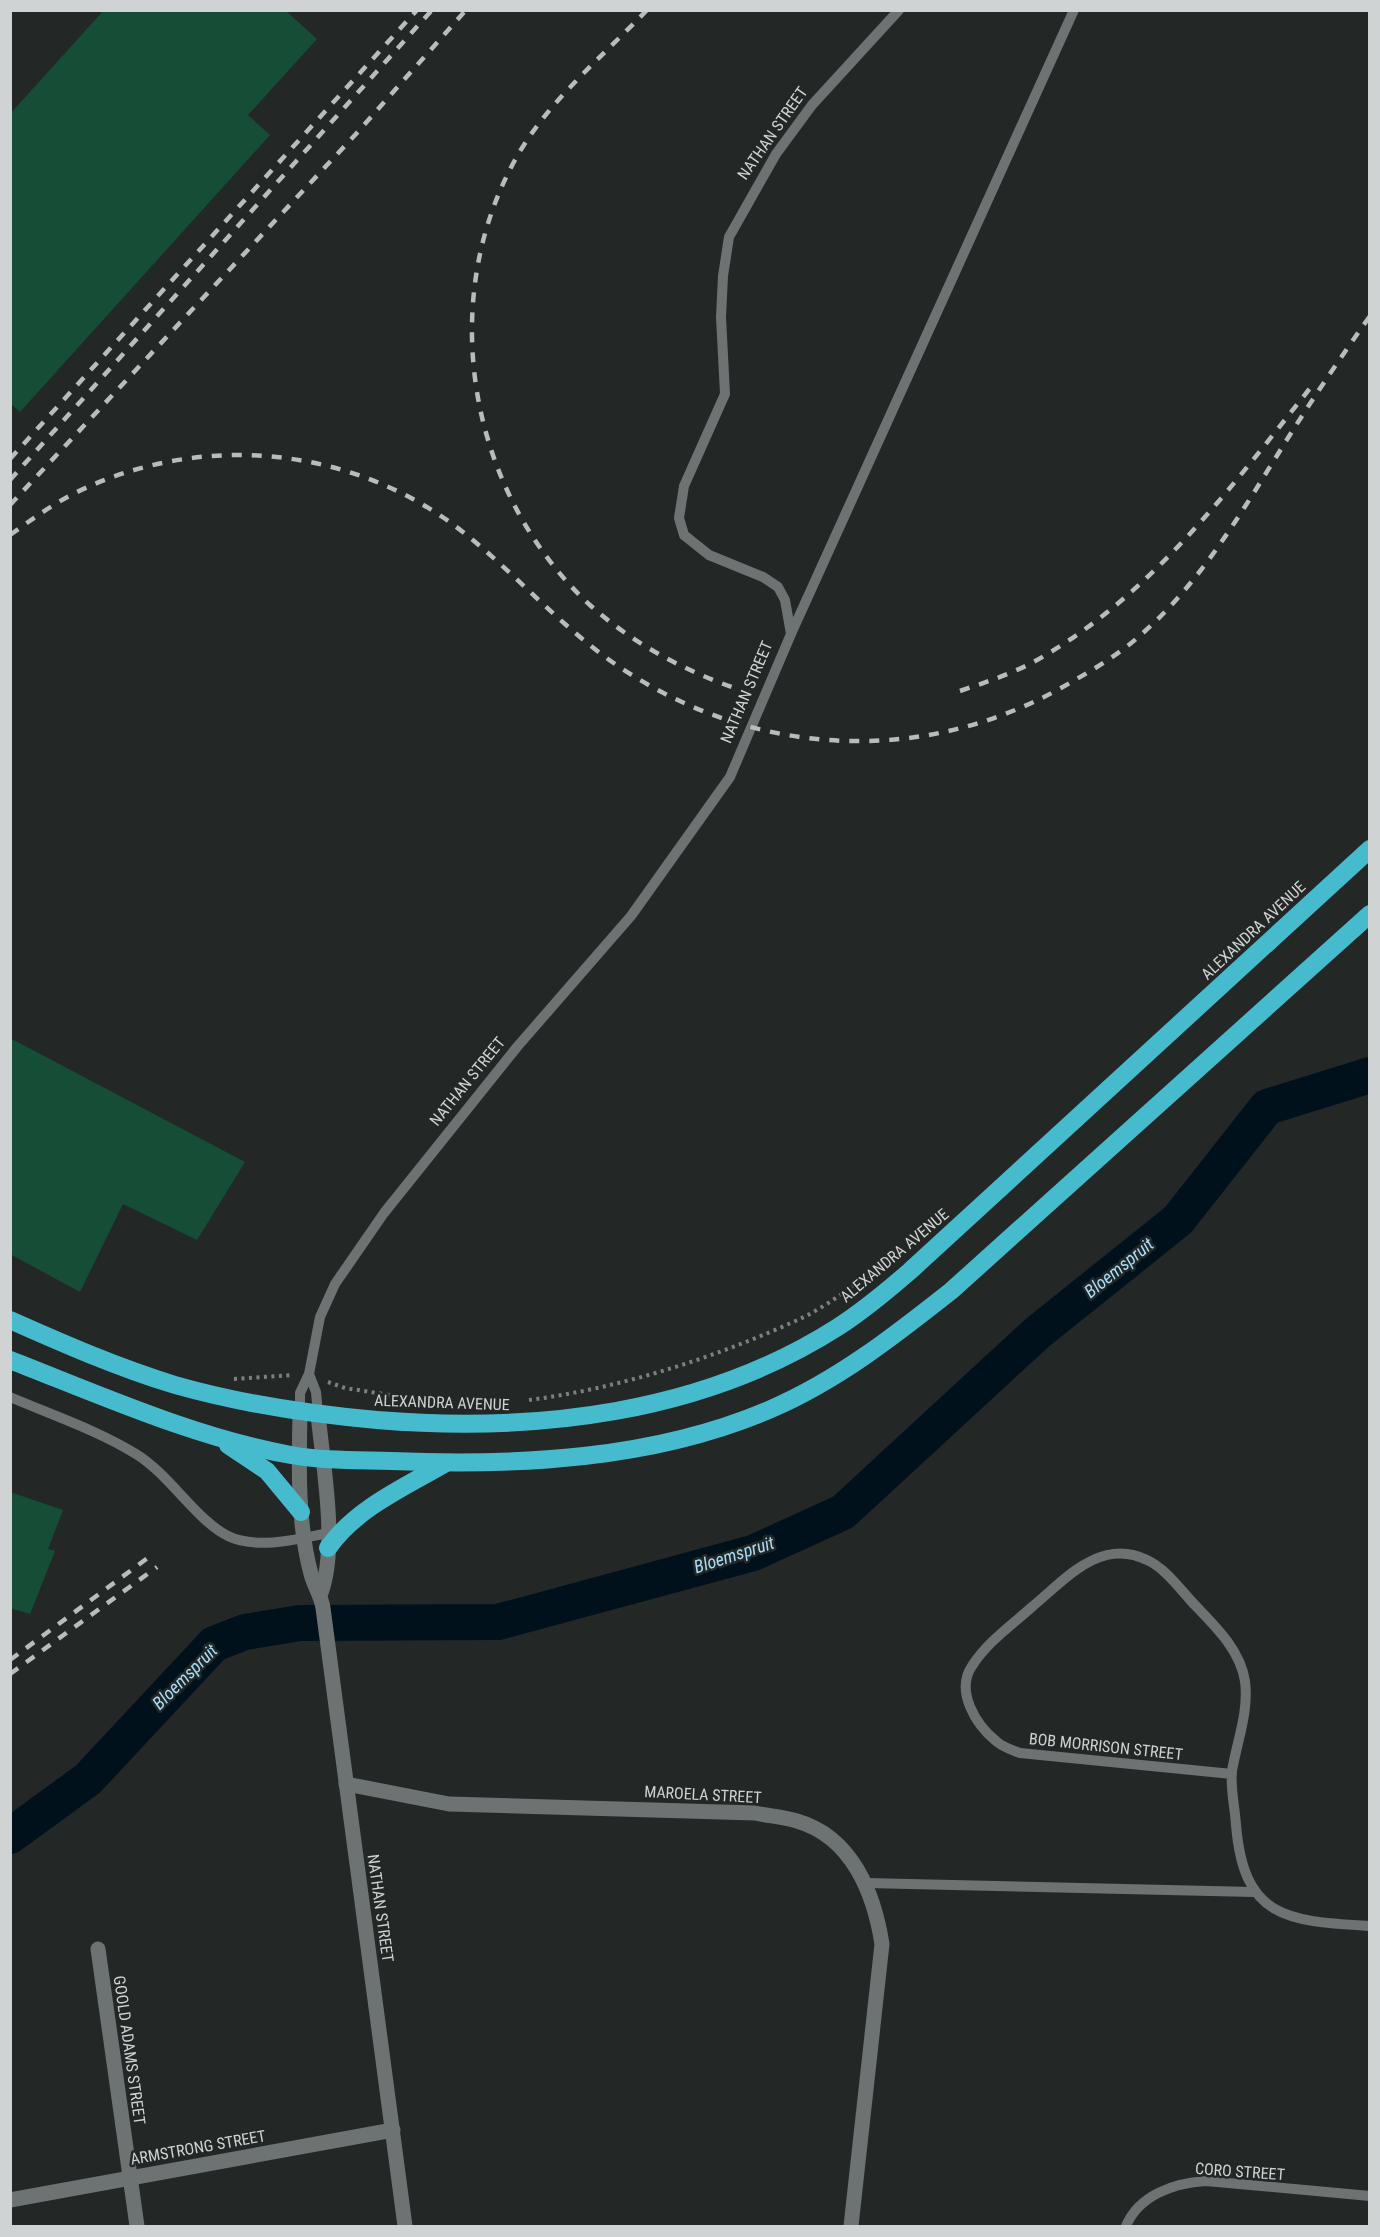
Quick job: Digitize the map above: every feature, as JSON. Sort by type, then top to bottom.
[{"type":"highway","name":"ALEXANDRA AVENUE","points":[[10,1320],[137,1372],[176,1385],[273,1409],[455,1425],[503,1425],[579,1418],[678,1397],[764,1366],[803,1347],[855,1315],[910,1272],[1370,849]]},
{"type":"highway","points":[[10,1360],[122,1404],[203,1431],[247,1445],[322,1460],[446,1463],[568,1457],[639,1446],[725,1426],[770,1409],[814,1388],[857,1362],[951,1291],[1370,914]]},
{"type":"highway","points":[[203,1431],[267,1471],[301,1512]]},
{"type":"highway","points":[[328,1540],[357,1517],[446,1463]]},
{"type":"street","name":"NATHAN STREET","points":[[300,1412],[301,1512],[311,1575],[322,1601],[335,1689],[405,2226]]},
{"type":"street","name":"NATHAN STREET","points":[[318,1414],[328,1540],[328,1573],[322,1601]]},
{"type":"street","name":"MAROELA STREET","points":[[346,1784],[449,1804],[734,1812],[798,1821],[826,1835],[852,1858],[866,1882],[877,1913],[882,1944],[851,2226]]},
{"type":"street","name":"GOOLD ADAMS STREET","points":[[98,1949],[137,2226]]},
{"type":"street","name":"ARMSTRONG STREET","points":[[10,2200],[393,2130]]},
{"type":"lane","name":"NATHAN STREET","points":[[300,1412],[300,1394],[309,1374],[320,1317],[345,1268],[384,1214],[517,1047],[631,916],[730,777],[791,634],[785,600],[778,587],[763,576],[709,555],[694,545],[684,535],[679,518],[684,486],[725,394],[721,317],[723,276],[729,237],[751,194],[812,105],[899,10]]},
{"type":"lane","points":[[791,634],[1074,10]]},
{"type":"lane","name":"NATHAN STREET","points":[[309,1374],[316,1392],[318,1414]]},
{"type":"lane","points":[[10,1397],[135,1454],[156,1469],[208,1522],[228,1536],[259,1542],[305,1537],[328,1540]]},
{"type":"lane","name":"BOB MORRISON STREET","points":[[1232,1774],[1020,1753],[998,1743],[981,1727],[971,1710],[966,1688],[970,1668],[986,1647],[1078,1568],[1107,1555],[1128,1554],[1148,1560],[1222,1634],[1236,1655],[1245,1679],[1246,1704],[1232,1774],[1243,1868],[1254,1892],[1271,1908],[1291,1919],[1370,1926]]},
{"type":"lane","points":[[866,1882],[1254,1892]]},
{"type":"lane","name":"CORO STREET","points":[[1126,2226],[1143,2202],[1160,2191],[1185,2182],[1206,2181],[1370,2196]]},
{"type":"path","points":[[526,1401],[609,1386],[734,1346],[808,1315],[890,1259]]},
{"type":"path","points":[[232,1379],[309,1374],[345,1388],[445,1403]]},
{"type":"building","points":[[104,10],[285,10],[317,39],[248,115],[270,135],[20,412],[10,403],[10,114]]},
{"type":"building","points":[[10,1038],[245,1162],[197,1240],[123,1204],[80,1292],[10,1254]]},
{"type":"building","points":[[10,1492],[63,1510],[48,1549],[55,1551],[30,1614],[10,1608]]},
{"type":"waterway","name":"Bloemspruit","points":[[10,1836],[88,1779],[214,1644],[245,1632],[300,1623],[498,1622],[753,1553],[843,1512],[1037,1333],[1178,1220],[1267,1107],[1370,1075]]},
{"type":"railway","points":[[10,459],[417,10]]},
{"type":"railway","points":[[10,480],[432,10]]},
{"type":"railway","points":[[10,505],[355,135],[466,10]]},
{"type":"railway","points":[[647,10],[576,81],[542,119],[515,160],[490,216],[476,275],[472,336],[478,396],[493,454],[517,510],[550,561],[591,606],[646,647],[706,677],[749,693]]},
{"type":"railway","points":[[10,535],[48,508],[73,494],[118,475],[165,462],[213,456],[262,456],[309,462],[356,474],[401,493],[444,518],[489,554],[597,651],[621,668],[673,698],[726,720],[782,734],[838,741],[895,739],[952,730],[1007,713],[1061,688],[1115,655],[1164,613],[1217,548],[1334,367],[1370,316]]},
{"type":"railway","points":[[960,691],[1034,662],[1084,630],[1121,600],[1190,534],[1252,462],[1311,387]]},
{"type":"railway","points":[[10,1660],[149,1557]]},
{"type":"railway","points":[[10,1674],[157,1567]]}]
